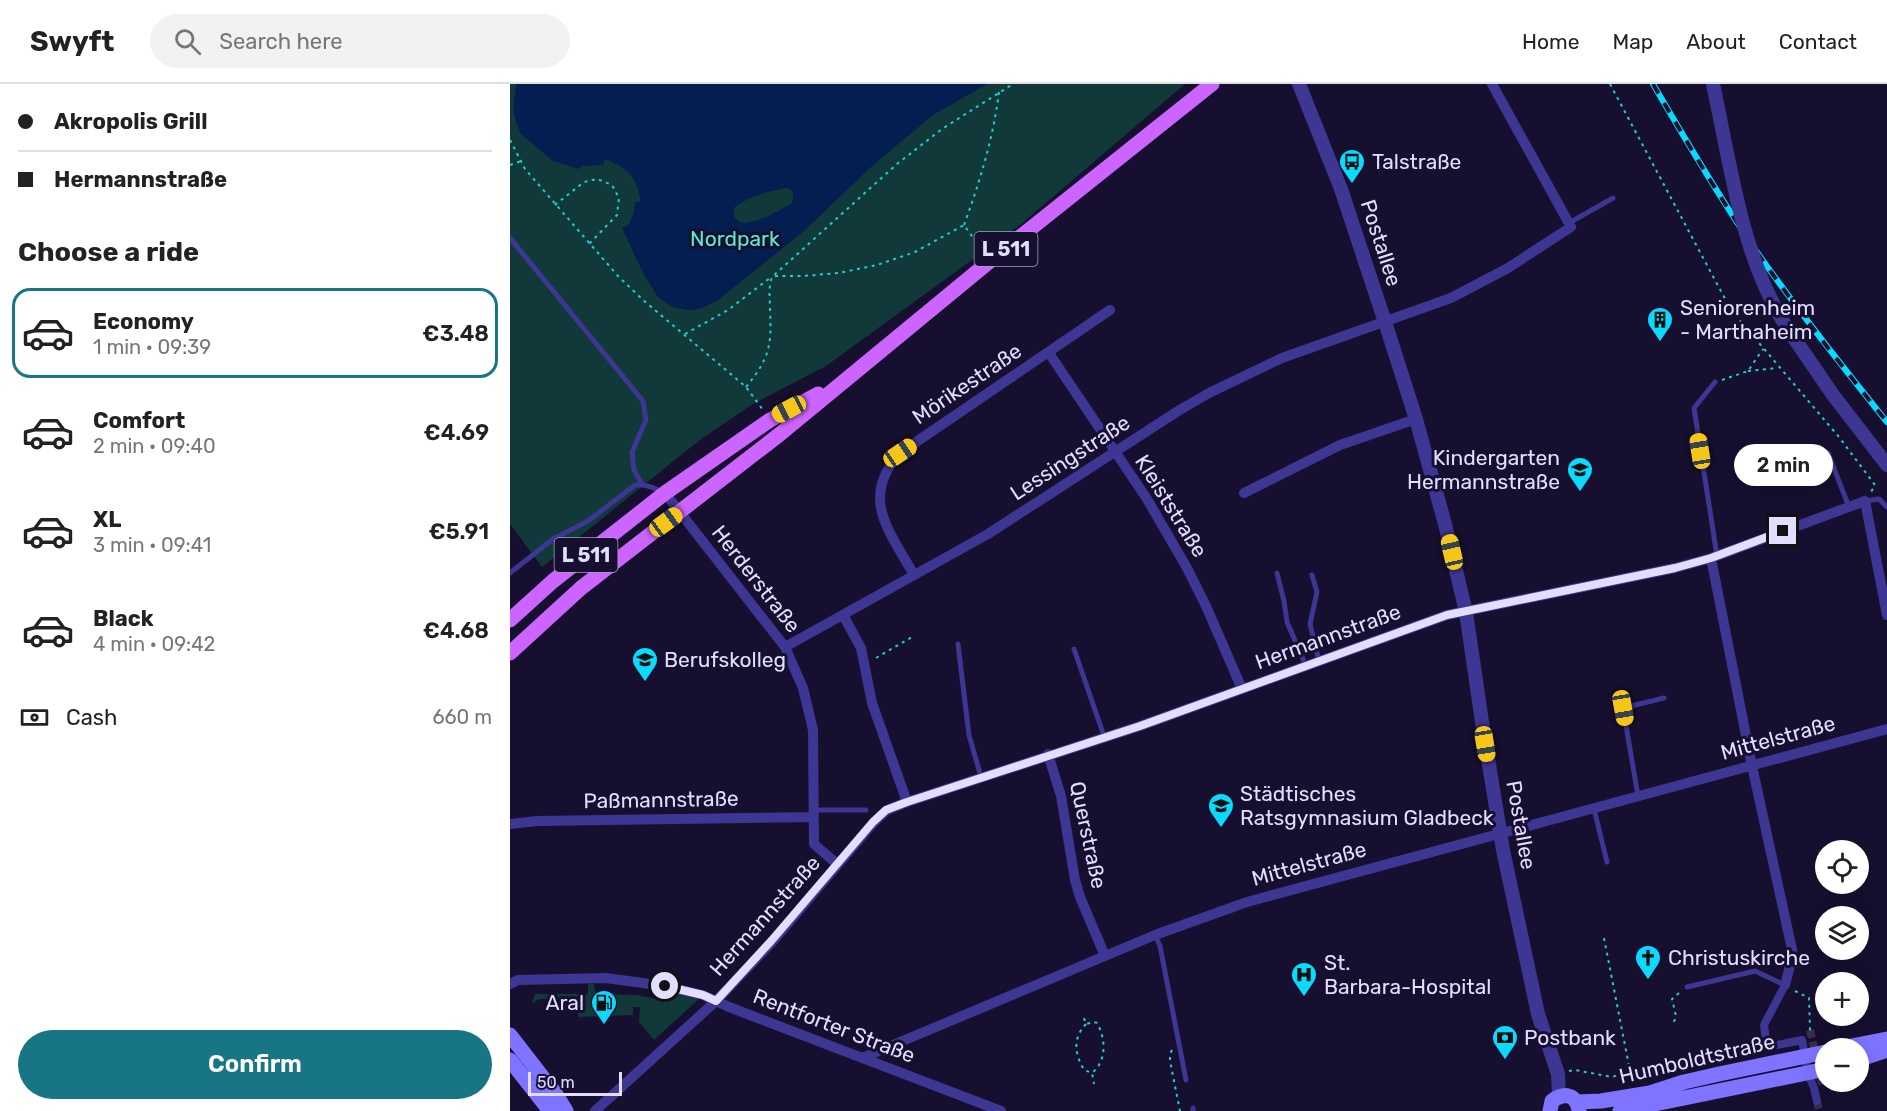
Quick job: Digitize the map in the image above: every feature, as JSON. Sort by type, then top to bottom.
[{"type":"main road","name":"L 511","points":[[510,653],[581,588],[780,434],[990,261],[1212,84]]},
{"type":"main road","name":"L 511","points":[[510,620],[553,581],[664,493],[770,420],[847,378]]},
{"type":"main road","points":[[510,1035],[555,1093],[566,1111]]},
{"type":"main road","points":[[1869,1042],[1887,1038]]},
{"type":"main road","points":[[1869,1056],[1887,1050]]},
{"type":"main road","name":"Humboldtstraße","points":[[1578,1106],[1650,1093],[1707,1077],[1815,1054]]},
{"type":"main road","points":[[510,1060],[550,1111]]},
{"type":"main road","name":"Humboldtstraße","points":[[1620,1111],[1667,1106],[1815,1071]]},
{"type":"main road","points":[[1550,1111],[1552,1101],[1559,1096],[1573,1097],[1578,1106]]},
{"type":"street","name":"Postallee","points":[[1299,84],[1341,189],[1416,419],[1442,514],[1466,612],[1500,834],[1535,1003],[1558,1074],[1559,1096]]},
{"type":"street","points":[[1491,84],[1569,223]]},
{"type":"street","points":[[1713,84],[1736,193],[1761,276],[1779,314],[1805,354],[1833,395],[1887,465]]},
{"type":"street","name":"Lessingstraße","points":[[785,647],[988,534],[1178,411],[1282,358],[1450,298],[1508,268],[1571,227],[1569,223]]},
{"type":"street","name":"Mörikestraße","points":[[915,575],[882,514],[879,498],[881,482],[888,466],[900,453],[1110,310]]},
{"type":"street","name":"Kleiststraße","points":[[1048,352],[1147,499],[1187,568],[1242,689]]},
{"type":"street","points":[[1244,493],[1340,445],[1416,419]]},
{"type":"street","name":"Herderstraße","points":[[664,493],[785,647],[803,688],[813,730],[814,844],[837,864]]},
{"type":"street","points":[[1865,501],[1887,615]]},
{"type":"street","name":"Hermannstraße","points":[[595,1111],[716,1001],[886,810],[1048,754],[1140,726],[1447,615],[1675,568],[1714,557],[1865,501]]},
{"type":"street","points":[[1714,557],[1752,766],[1793,954],[1785,986],[1764,1025],[1766,1043],[1767,1047],[1802,1040],[1808,1072],[1817,1101]]},
{"type":"street","points":[[843,615],[861,648],[872,703],[907,802]]},
{"type":"street","name":"Mittelstraße","points":[[862,1058],[1155,935],[1247,902],[1887,729]]},
{"type":"street","name":"Querstraße","points":[[1048,754],[1061,796],[1075,880],[1105,956]]},
{"type":"street","name":"Paßmannstraße","points":[[510,824],[537,821],[812,814]]},
{"type":"street","name":"Rentforter Straße","points":[[510,984],[518,980],[606,978],[665,986],[703,995],[1001,1111]]},
{"type":"lane","points":[[1569,223],[1613,198]]},
{"type":"lane","points":[[510,238],[643,401],[646,420],[632,452],[634,470],[642,484]]},
{"type":"lane","points":[[1714,557],[1694,408],[1715,382]]},
{"type":"lane","points":[[1822,450],[1828,453],[1849,507]]},
{"type":"lane","points":[[510,573],[553,538],[588,521],[635,484],[653,486],[664,493]]},
{"type":"lane","points":[[1865,501],[1879,499],[1887,507]]},
{"type":"lane","points":[[1277,573],[1287,622],[1306,666]]},
{"type":"lane","points":[[1311,575],[1317,592],[1310,624],[1319,661]]},
{"type":"lane","points":[[958,644],[969,735],[981,777]]},
{"type":"lane","points":[[1074,649],[1104,736]]},
{"type":"lane","points":[[1638,796],[1623,708],[1664,698]]},
{"type":"lane","points":[[1594,809],[1607,862]]},
{"type":"lane","points":[[812,814],[866,810]]},
{"type":"lane","points":[[1155,935],[1160,946],[1186,1080]]},
{"type":"lane","points":[[1688,987],[1755,971],[1785,986]]},
{"type":"path","points":[[684,334],[728,310],[771,278],[897,164],[942,129],[1013,84]]},
{"type":"path","points":[[1610,84],[1731,310],[1839,437],[1875,485],[1865,501]]},
{"type":"path","points":[[771,278],[781,275],[839,273],[877,265],[915,252],[964,225],[987,159],[999,93]]},
{"type":"path","points":[[510,140],[520,161],[589,244],[642,300],[746,387],[770,420]]},
{"type":"path","points":[[510,165],[520,161]]},
{"type":"path","points":[[555,205],[584,182],[597,178],[612,185],[619,198],[617,215],[589,244]]},
{"type":"path","points":[[964,225],[990,261]]},
{"type":"path","points":[[746,387],[762,367],[768,350],[771,278]]},
{"type":"path","points":[[1748,371],[1763,349]]},
{"type":"path","points":[[1715,382],[1748,371],[1779,368]]},
{"type":"path","points":[[864,664],[912,637]]},
{"type":"path","points":[[1604,938],[1630,1071]]},
{"type":"path","points":[[1785,986],[1809,998],[1810,1030]]},
{"type":"path","points":[[1674,1022],[1676,1016],[1672,999],[1688,987]]},
{"type":"path","points":[[1084,1018],[1086,1024],[1077,1039],[1076,1053],[1084,1070],[1092,1073]]},
{"type":"path","points":[[1086,1024],[1097,1023],[1104,1037],[1103,1055],[1096,1070],[1092,1073]]},
{"type":"path","points":[[1558,1074],[1575,1070],[1612,1077],[1630,1071],[1766,1043]]},
{"type":"path","points":[[1180,1048],[1172,1050],[1170,1054],[1180,1111]]},
{"type":"path","points":[[1092,1073],[1094,1084]]},
{"type":"green space","name":"Nordpark","points":[[510,84],[1185,84],[1020,225],[826,366],[753,404],[701,439],[542,567],[510,524]]},
{"type":"green space","points":[[588,984],[594,984],[595,994],[637,995],[662,1000],[665,990],[700,998],[654,1040],[639,1022],[640,1007],[633,1007],[633,1015],[578,1017],[578,1009],[558,1009],[555,999],[540,999],[532,1003],[535,994],[588,994]]},
{"type":"water","points":[[516,84],[987,84],[933,115],[871,167],[804,231],[717,301],[700,309],[688,310],[672,307],[658,297],[644,275],[622,228],[629,224],[635,202],[641,202],[637,186],[630,174],[605,159],[603,165],[582,166],[579,169],[553,161],[521,134],[514,114]],"holes":[[[788,188],[793,194],[792,203],[774,213],[747,223],[741,223],[734,217],[734,208],[746,201],[774,190]]]},
{"type":"tunnel","points":[[1810,1030],[1815,1052]]},
{"type":"tunnel","points":[[1817,1101],[1819,1111]]},
{"type":"railway","points":[[1653,84],[1754,248],[1887,422]]},
{"type":"place","name":"Talstraße","points":[[1352,185]]},
{"type":"place","name":"Seniorenheim - Marthaheim","points":[[1660,343]]},
{"type":"place","name":"Kindergarten Hermannstraße","points":[[1580,493]]},
{"type":"place","name":"Berufskolleg","points":[[645,683]]},
{"type":"place","name":"Städtisches Ratsgymnasium Gladbeck","points":[[1221,829]]},
{"type":"place","name":"Christuskirche","points":[[1648,981]]},
{"type":"place","name":"St. Barbara-Hospital","points":[[1304,998]]},
{"type":"place","name":"Aral","points":[[604,1026]]},
{"type":"place","name":"Postbank","points":[[1505,1061]]},
{"type":"route","points":[[665,986],[703,995],[716,1001],[886,810],[1048,754],[1140,726],[1447,615],[1675,568],[1711,558],[1783,531]]}]
